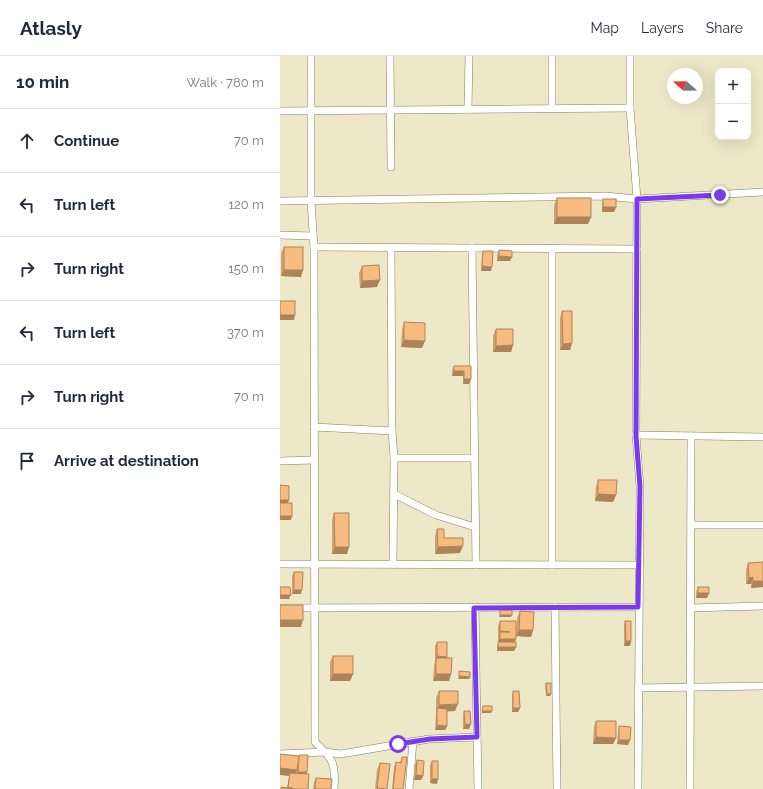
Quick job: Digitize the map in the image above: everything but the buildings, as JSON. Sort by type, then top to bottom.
[{"type":"street","points":[[311,56],[311,201],[312,236],[314,247],[315,742],[331,757],[335,774],[334,789]]},
{"type":"street","points":[[390,56],[391,167]]},
{"type":"street","points":[[468,109],[469,56]]},
{"type":"street","points":[[552,56],[552,109]]},
{"type":"street","points":[[630,56],[630,108],[637,199],[636,436],[640,487],[638,565],[638,789]]},
{"type":"street","points":[[280,111],[630,108]]},
{"type":"street","points":[[280,201],[605,196],[637,199],[763,192]]},
{"type":"street","points":[[280,235],[312,236]]},
{"type":"street","points":[[314,247],[637,249]]},
{"type":"street","points":[[391,248],[392,431],[394,458],[392,564]]},
{"type":"street","points":[[472,248],[476,565]]},
{"type":"street","points":[[552,248],[552,565]]},
{"type":"street","points":[[314,427],[392,431]]},
{"type":"street","points":[[636,436],[763,437]]},
{"type":"street","points":[[690,789],[692,436]]},
{"type":"street","points":[[394,458],[475,458]]},
{"type":"street","points":[[280,461],[314,460]]},
{"type":"street","points":[[394,494],[436,515],[475,527]]},
{"type":"street","points":[[691,525],[763,525]]},
{"type":"street","points":[[280,564],[638,565]]},
{"type":"street","points":[[690,608],[763,606]]},
{"type":"street","points":[[555,607],[556,789]]},
{"type":"street","points":[[280,608],[638,607]]},
{"type":"street","points":[[474,608],[478,789]]},
{"type":"street","points":[[638,688],[763,686]]},
{"type":"street","points":[[280,754],[325,752],[341,754],[413,741],[477,737]]},
{"type":"street","points":[[409,789],[413,741]]},
{"type":"route","points":[[398,744],[430,739],[477,737],[474,608],[638,607],[640,487],[636,436],[637,199],[720,195]]}]
